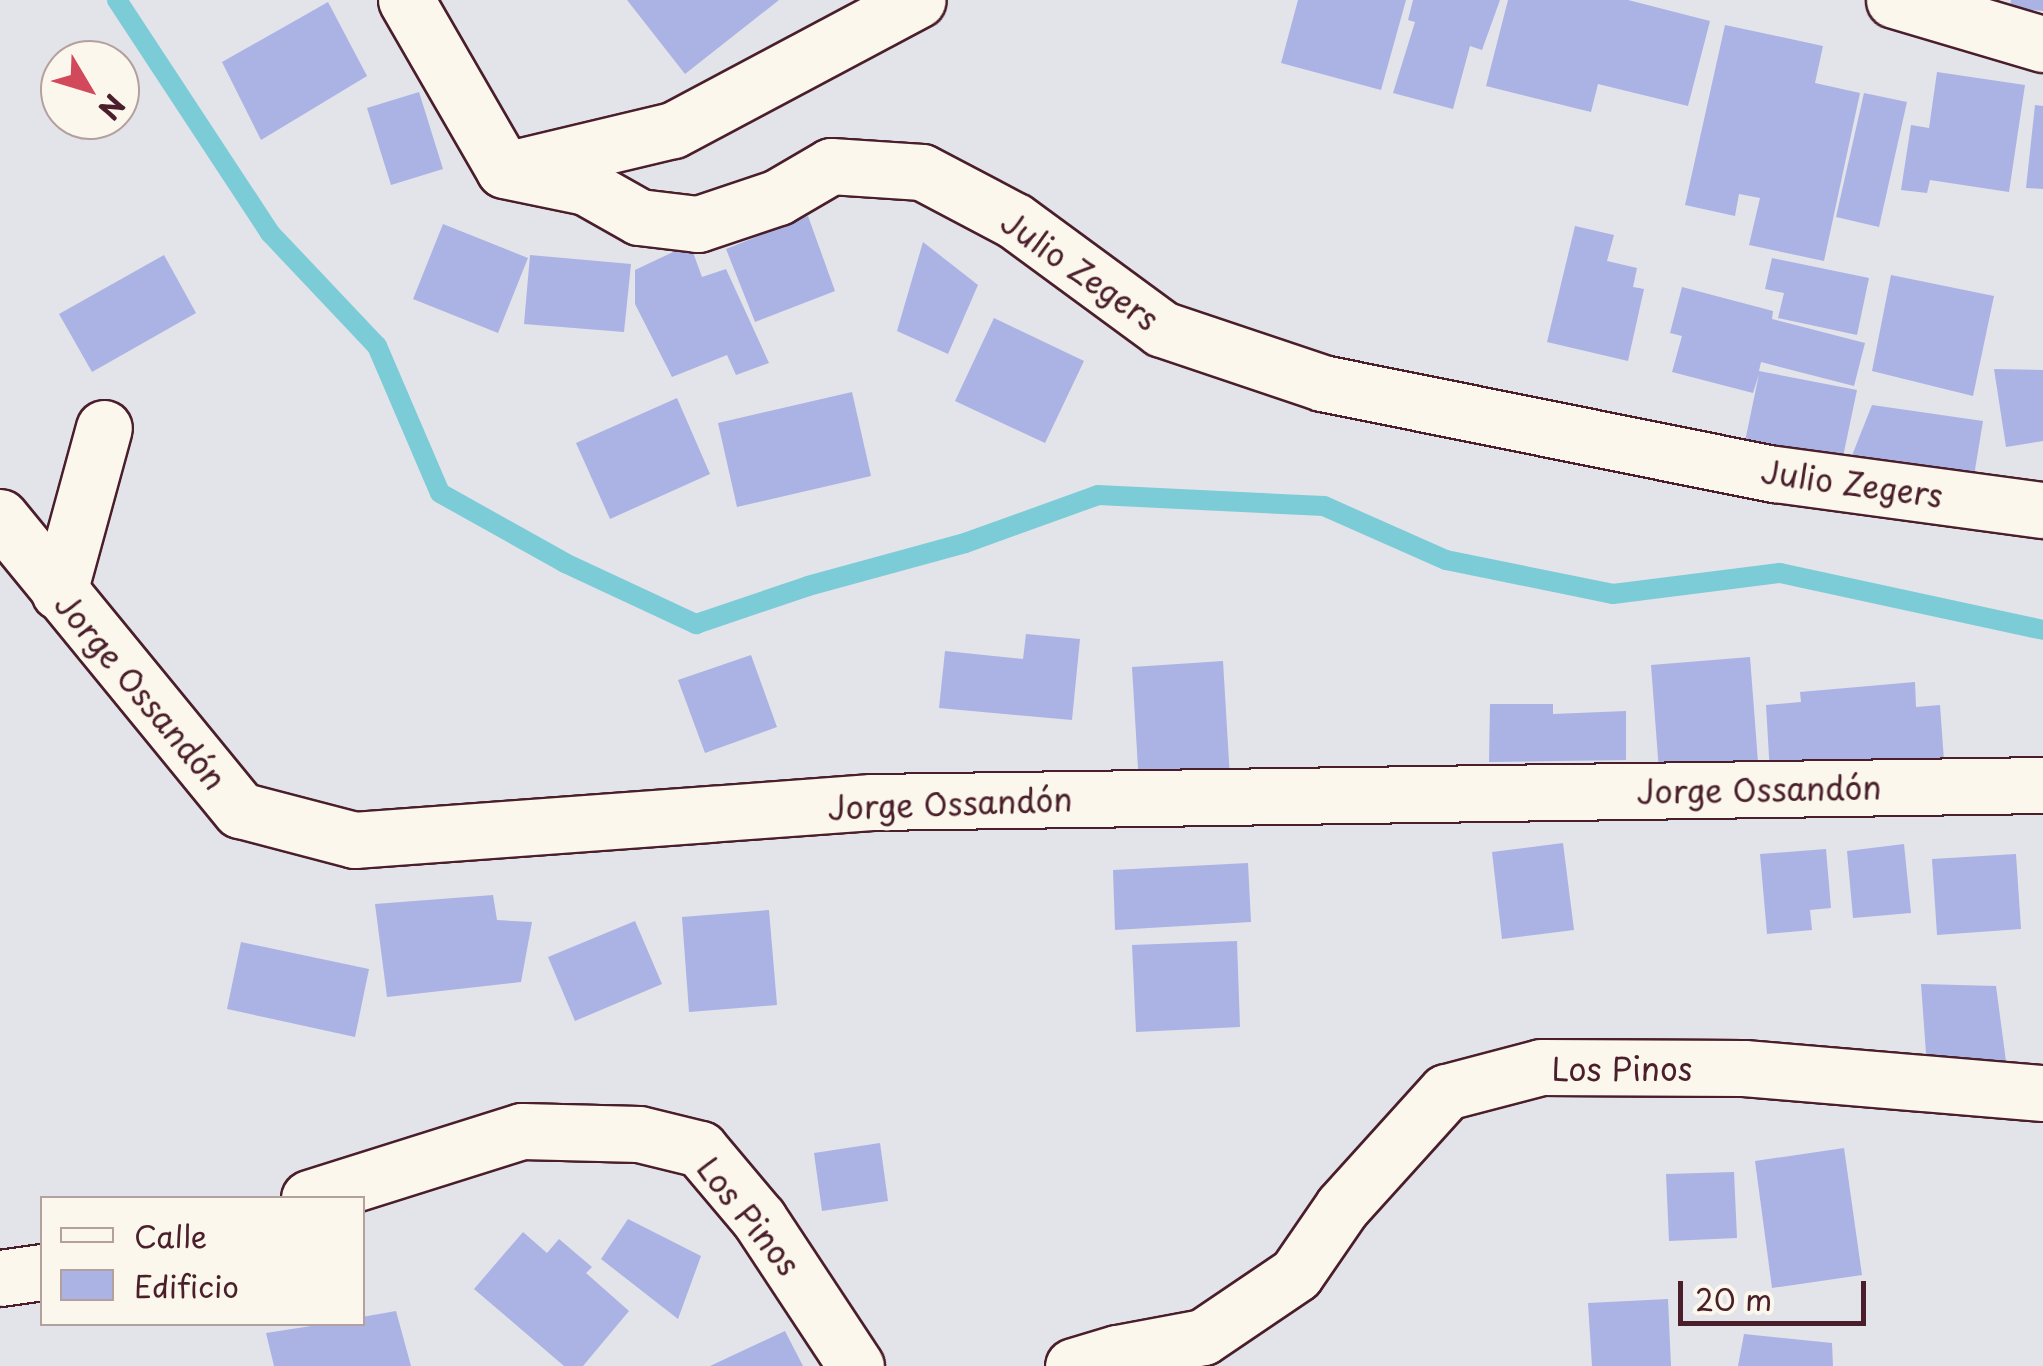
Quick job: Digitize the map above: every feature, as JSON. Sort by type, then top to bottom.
[{"type":"street","points":[[406,0],[504,170],[673,130],[918,0]]},
{"type":"street","points":[[1894,0],[2043,44]]},
{"type":"street","name":"Julio Zegers","points":[[504,170],[586,187],[639,217],[698,224],[778,197],[831,166],[922,172],[1015,221],[1162,329],[1322,383],[1776,474],[2043,510]]},
{"type":"street","points":[[59,592],[104,428]]},
{"type":"street","name":"Jorge Ossandón","points":[[0,517],[240,810],[354,840],[872,802],[2043,785]]},
{"type":"street","name":"Los Pinos","points":[[1073,1366],[1117,1352],[1203,1337],[1296,1274],[1342,1206],[1446,1092],[1541,1067],[1744,1068],[2043,1094]]},
{"type":"street","name":"Los Pinos","points":[[314,1196],[522,1131],[639,1134],[700,1150],[759,1219],[856,1366]]},
{"type":"street","points":[[0,1278],[40,1272]]},
{"type":"building","points":[[627,0],[779,0],[685,74]]},
{"type":"building","points":[[1298,0],[1406,0],[1381,90],[1281,63]]},
{"type":"building","points":[[1413,0],[1500,0],[1482,50],[1470,46],[1453,109],[1393,93],[1415,22],[1408,20]]},
{"type":"building","points":[[1508,0],[1628,0],[1710,21],[1688,106],[1598,84],[1591,112],[1486,86]]},
{"type":"building","points":[[2011,0],[2043,0],[2043,11],[2010,8]]},
{"type":"building","points":[[328,2],[367,76],[261,140],[222,62]]},
{"type":"building","points":[[1725,25],[1823,46],[1815,83],[1860,93],[1824,261],[1749,245],[1760,198],[1739,194],[1735,216],[1685,205]]},
{"type":"building","points":[[1937,72],[2025,85],[2009,192],[1930,180],[1927,193],[1901,190],[1911,125],[1929,128]]},
{"type":"building","points":[[419,92],[443,169],[391,185],[367,108]]},
{"type":"building","points":[[1864,93],[1907,102],[1879,227],[1836,217]]},
{"type":"building","points":[[2035,105],[2043,106],[2043,189],[2026,188]]},
{"type":"building","points":[[808,216],[835,291],[755,322],[726,249]]},
{"type":"building","points":[[443,224],[528,258],[498,333],[413,299]]},
{"type":"building","points":[[1575,226],[1614,235],[1607,261],[1637,268],[1633,287],[1644,289],[1628,361],[1547,342]]},
{"type":"building","points":[[923,242],[978,285],[948,354],[897,331]]},
{"type":"building","points":[[690,244],[702,277],[726,269],[769,363],[736,375],[727,355],[672,377],[635,304],[635,270]]},
{"type":"building","points":[[164,255],[196,313],[92,372],[59,314]]},
{"type":"building","points":[[530,255],[631,264],[624,332],[524,324]]},
{"type":"building","points":[[1772,258],[1869,278],[1857,335],[1778,318],[1784,293],[1765,289]]},
{"type":"building","points":[[1891,275],[1994,296],[1973,396],[1872,371]]},
{"type":"building","points":[[1682,287],[1773,311],[1772,319],[1865,343],[1854,386],[1761,362],[1759,371],[1857,390],[1840,471],[1743,451],[1759,374],[1753,393],[1672,372],[1682,336],[1670,333]]},
{"type":"building","points":[[994,318],[1084,361],[1045,443],[955,401]]},
{"type":"building","points":[[1994,369],[2043,370],[2043,441],[2006,447]]},
{"type":"building","points":[[852,392],[871,476],[737,507],[718,423]]},
{"type":"building","points":[[677,398],[710,474],[610,519],[576,443]]},
{"type":"building","points":[[1872,405],[1983,421],[1972,488],[1851,458]]},
{"type":"building","points":[[1026,634],[1080,639],[1072,720],[939,708],[945,651],[1023,659]]},
{"type":"building","points":[[751,655],[777,727],[705,753],[678,680]]},
{"type":"building","points":[[1750,657],[1758,762],[1659,771],[1651,665]]},
{"type":"building","points":[[1223,661],[1230,779],[1139,785],[1132,667]]},
{"type":"building","points":[[1915,682],[1916,707],[1940,705],[1944,761],[1770,774],[1766,705],[1801,702],[1800,692]]},
{"type":"building","points":[[1490,704],[1553,704],[1553,714],[1626,711],[1626,760],[1489,762]]},
{"type":"building","points":[[1563,843],[1574,930],[1502,939],[1492,852]]},
{"type":"building","points":[[1904,844],[1911,913],[1853,918],[1847,851]]},
{"type":"building","points":[[1826,849],[1831,908],[1810,910],[1812,930],[1767,934],[1760,854]]},
{"type":"building","points":[[2016,854],[2021,929],[1937,935],[1932,859]]},
{"type":"building","points":[[1248,863],[1251,922],[1115,930],[1113,870]]},
{"type":"building","points":[[493,895],[497,920],[532,922],[521,982],[387,997],[375,904]]},
{"type":"building","points":[[769,910],[777,1005],[689,1012],[682,917]]},
{"type":"building","points":[[635,921],[662,984],[575,1021],[548,957]]},
{"type":"building","points":[[1237,941],[1240,1027],[1136,1032],[1132,945]]},
{"type":"building","points":[[241,942],[369,969],[355,1037],[227,1009]]},
{"type":"building","points":[[1921,984],[1996,986],[2007,1069],[1927,1067]]},
{"type":"building","points":[[880,1143],[888,1201],[822,1211],[814,1153]]},
{"type":"building","points":[[1844,1148],[1862,1275],[1772,1288],[1755,1161]]},
{"type":"building","points":[[1734,1172],[1737,1238],[1669,1241],[1666,1174]]},
{"type":"building","points":[[628,1219],[701,1256],[678,1319],[601,1259]]},
{"type":"building","points":[[523,1232],[547,1253],[559,1239],[592,1267],[586,1273],[629,1311],[583,1366],[564,1366],[474,1289]]},
{"type":"building","points":[[1668,1299],[1671,1366],[1592,1366],[1588,1303]]},
{"type":"building","points":[[396,1311],[411,1366],[274,1366],[266,1333],[311,1326],[365,1326],[365,1316]]},
{"type":"building","points":[[785,1331],[803,1366],[710,1366]]},
{"type":"building","points":[[1744,1334],[1832,1343],[1833,1366],[1738,1366]]},
{"type":"waterway","points":[[117,0],[270,233],[377,346],[440,493],[565,563],[696,624],[808,586],[965,543],[1098,495],[1324,506],[1446,560],[1613,594],[1780,573],[2043,630]]}]
